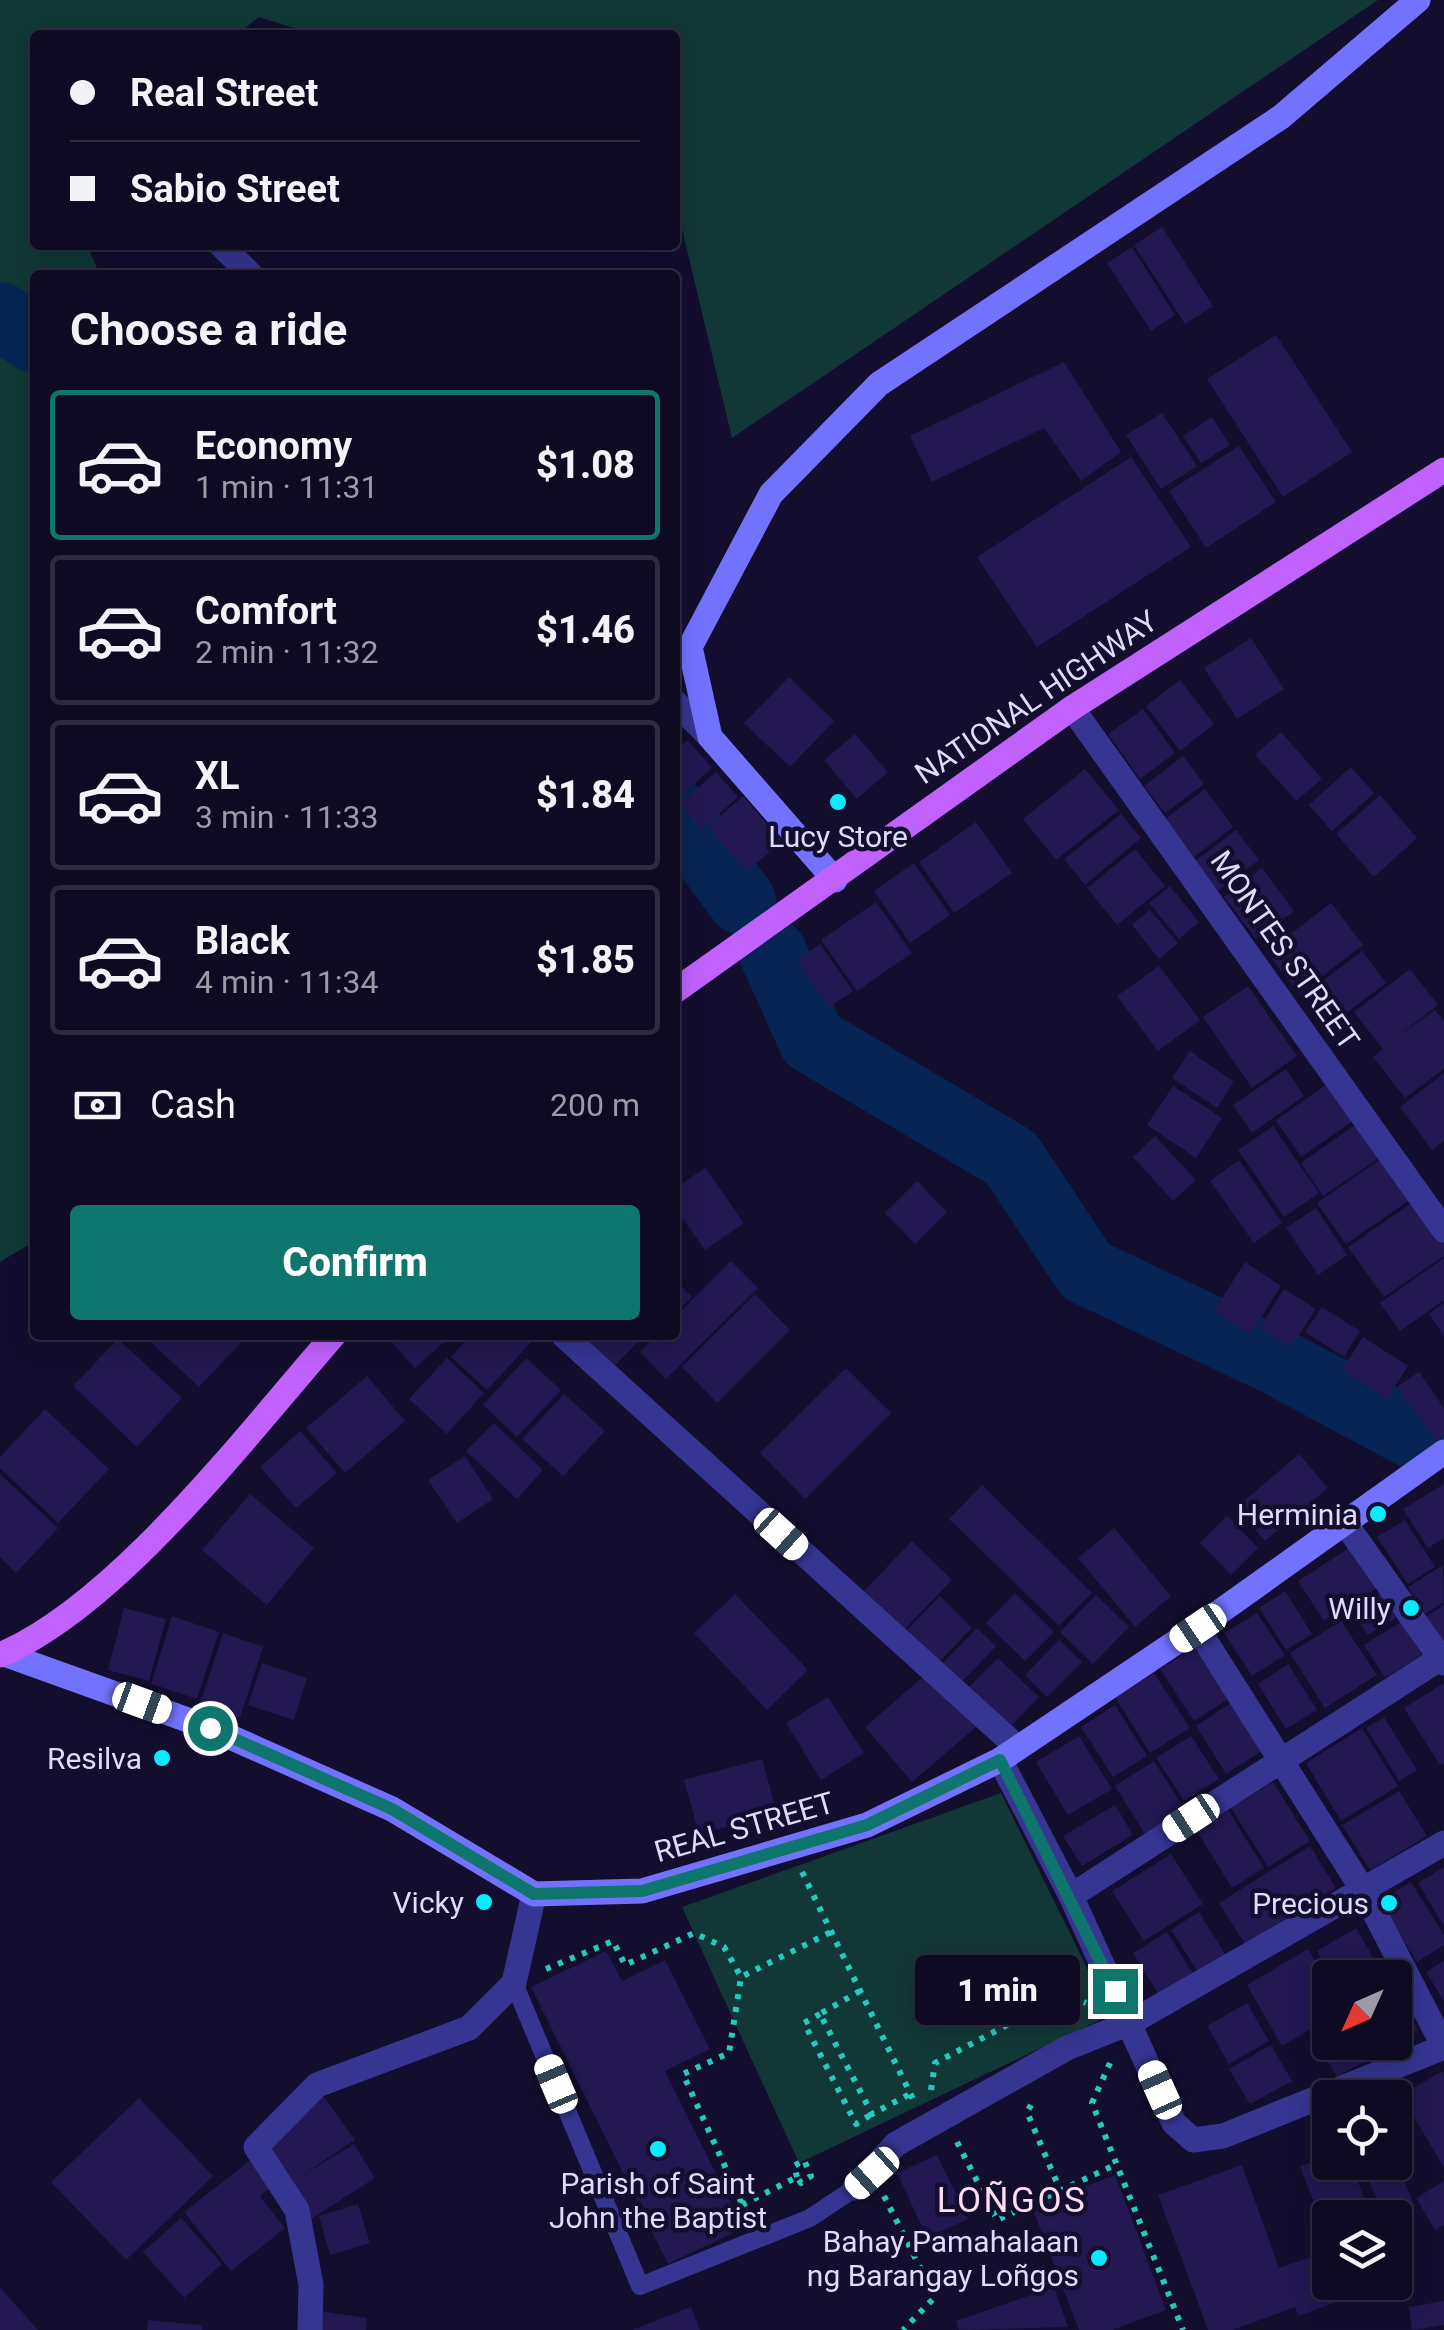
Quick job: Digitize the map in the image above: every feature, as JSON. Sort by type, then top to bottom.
[{"type":"main road","name":"NATIONAL HIGHWAY","points":[[680,987],[1072,708],[1444,470]]},
{"type":"main road","points":[[2,1654],[54,1626],[132,1558],[329,1340]]},
{"type":"street","points":[[710,737],[690,647],[771,494],[879,384],[1282,117],[1418,0]]},
{"type":"street","points":[[226,250],[246,270]]},
{"type":"street","points":[[680,707],[835,880]]},
{"type":"street","name":"MONTES STREET","points":[[1072,708],[1444,1230]]},
{"type":"street","points":[[568,1340],[1009,1754],[1174,2123],[1193,2140],[1222,2136],[1444,2047],[1364,1890],[1198,1628]]},
{"type":"street","name":"REAL STREET","points":[[534,1894],[642,1891],[867,1825],[1009,1754],[1198,1628],[1444,1452]]},
{"type":"street","points":[[1071,1896],[1443,1659],[1345,1523]]},
{"type":"street","points":[[2,1654],[210,1728],[392,1809],[534,1894],[514,1983],[469,2028],[316,2085],[256,2147],[297,2210],[311,2285],[310,2330]]},
{"type":"street","points":[[864,2180],[896,2144],[1033,2068],[1130,2022],[1444,1843]]},
{"type":"lane","points":[[514,1983],[640,2286],[810,2218],[864,2180]]},
{"type":"path","points":[[791,1848],[910,2094],[935,2122],[997,2220],[1117,2164]]},
{"type":"path","points":[[804,1876],[821,1868]]},
{"type":"path","points":[[741,1977],[832,1932]]},
{"type":"path","points":[[514,1983],[613,1940],[625,1966],[694,1933],[724,1947],[741,1977],[729,2053],[683,2074],[734,2188]]},
{"type":"path","points":[[860,1990],[804,2023],[856,2124],[910,2094]]},
{"type":"path","points":[[935,2122],[935,2064],[1066,1994],[1130,2022],[1092,2102],[1183,2330]]},
{"type":"path","points":[[820,2014],[872,2114]]},
{"type":"path","points":[[1033,2068],[1040,2089],[1027,2112],[1060,2190]]},
{"type":"path","points":[[742,2205],[797,2177]]},
{"type":"path","points":[[864,2180],[935,2297],[902,2330]]},
{"type":"green space","points":[[0,0],[1378,0],[732,438],[680,221],[680,30],[300,30],[259,17],[242,30],[30,30],[30,250],[89,250],[98,270],[30,270],[30,1244],[0,1262]]},
{"type":"green space","points":[[1001,1793],[1110,2015],[799,2163],[682,1907]]},
{"type":"building","points":[[1162,227],[1213,306],[1185,324],[1134,245]]},
{"type":"building","points":[[1132,247],[1175,315],[1151,331],[1107,263]]},
{"type":"building","points":[[1276,335],[1352,452],[1283,497],[1207,379]]},
{"type":"building","points":[[1064,362],[1121,452],[1081,481],[1044,428],[932,482],[910,436]]},
{"type":"building","points":[[1162,413],[1197,466],[1161,489],[1126,435]]},
{"type":"building","points":[[1212,417],[1230,445],[1201,463],[1183,436]]},
{"type":"building","points":[[1239,446],[1276,502],[1206,548],[1169,491]]},
{"type":"building","points":[[1131,457],[1191,547],[1037,647],[977,557]]},
{"type":"building","points":[[1251,638],[1284,689],[1237,719],[1204,668]]},
{"type":"building","points":[[789,677],[834,721],[790,767],[744,723]]},
{"type":"building","points":[[1180,680],[1214,724],[1180,751],[1146,706]]},
{"type":"building","points":[[1143,709],[1175,753],[1140,779],[1108,734]]},
{"type":"building","points":[[1281,732],[1322,779],[1296,801],[1255,755]]},
{"type":"building","points":[[855,734],[888,772],[857,799],[824,760]]},
{"type":"building","points":[[688,740],[712,768],[680,797],[680,747]]},
{"type":"building","points":[[1183,756],[1204,784],[1165,813],[1144,786]]},
{"type":"building","points":[[1351,767],[1374,793],[1332,831],[1309,805]]},
{"type":"building","points":[[1085,769],[1119,810],[1056,860],[1023,819]]},
{"type":"building","points":[[716,772],[738,797],[701,830],[680,803]]},
{"type":"building","points":[[1205,789],[1233,827],[1194,857],[1165,819]]},
{"type":"building","points":[[1380,795],[1417,838],[1374,877],[1336,834]]},
{"type":"building","points":[[743,796],[782,841],[747,871],[708,827]]},
{"type":"building","points":[[1121,814],[1141,838],[1085,885],[1064,859]]},
{"type":"building","points":[[976,822],[1012,873],[954,913],[919,862]]},
{"type":"building","points":[[1236,830],[1259,860],[1218,891],[1195,861]]},
{"type":"building","points":[[1135,849],[1165,886],[1117,925],[1087,888]]},
{"type":"building","points":[[914,863],[950,915],[910,943],[874,891]]},
{"type":"building","points":[[1262,868],[1294,911],[1256,939],[1224,897]]},
{"type":"building","points":[[1170,886],[1199,922],[1179,939],[1149,903]]},
{"type":"building","points":[[876,902],[912,953],[857,991],[821,940]]},
{"type":"building","points":[[1331,903],[1363,945],[1299,994],[1267,952]]},
{"type":"building","points":[[1150,910],[1178,943],[1159,959],[1132,925]]},
{"type":"building","points":[[820,944],[853,991],[829,1007],[797,961]]},
{"type":"building","points":[[1362,951],[1386,983],[1329,1026],[1305,994]]},
{"type":"building","points":[[1159,966],[1200,1020],[1158,1051],[1117,996]]},
{"type":"building","points":[[1410,969],[1438,1005],[1398,1036],[1435,1010],[1444,1021],[1444,1069],[1405,1098],[1373,1057],[1383,1049],[1354,1012]]},
{"type":"building","points":[[1248,986],[1297,1056],[1252,1088],[1203,1017]]},
{"type":"building","points":[[1190,1051],[1234,1082],[1217,1108],[1172,1078]]},
{"type":"building","points":[[1286,1069],[1304,1096],[1252,1133],[1233,1105]]},
{"type":"building","points":[[1444,1073],[1444,1141],[1432,1150],[1400,1107]]},
{"type":"building","points":[[1334,1079],[1360,1116],[1301,1157],[1276,1120]]},
{"type":"building","points":[[1173,1086],[1222,1118],[1196,1158],[1147,1125]]},
{"type":"building","points":[[1362,1120],[1385,1154],[1323,1196],[1301,1163]]},
{"type":"building","points":[[1273,1126],[1319,1193],[1284,1217],[1238,1150]]},
{"type":"building","points":[[1155,1136],[1196,1180],[1173,1201],[1133,1157]]},
{"type":"building","points":[[1385,1156],[1414,1197],[1346,1244],[1317,1203]]},
{"type":"building","points":[[1239,1160],[1282,1223],[1254,1243],[1210,1181]]},
{"type":"building","points":[[705,1168],[744,1223],[705,1250],[680,1215],[680,1185]]},
{"type":"building","points":[[917,1181],[947,1212],[915,1244],[885,1213]]},
{"type":"building","points":[[1416,1200],[1444,1240],[1444,1256],[1384,1297],[1348,1247]]},
{"type":"building","points":[[1316,1208],[1347,1255],[1318,1275],[1286,1228]]},
{"type":"building","points":[[1444,1258],[1444,1300],[1400,1331],[1380,1303]]},
{"type":"building","points":[[731,1261],[758,1288],[666,1379],[640,1352],[652,1340],[680,1340],[680,1312]]},
{"type":"building","points":[[1245,1262],[1281,1286],[1250,1334],[1214,1311]]},
{"type":"building","points":[[680,1285],[692,1297],[680,1309]]},
{"type":"building","points":[[1284,1289],[1316,1309],[1291,1347],[1260,1327]]},
{"type":"building","points":[[755,1294],[790,1330],[717,1403],[682,1367]]},
{"type":"building","points":[[1444,1303],[1444,1336],[1429,1314]]},
{"type":"building","points":[[1322,1307],[1360,1331],[1344,1357],[1305,1332]]},
{"type":"building","points":[[1363,1337],[1408,1366],[1387,1399],[1342,1370]]},
{"type":"building","points":[[119,1340],[182,1398],[137,1447],[73,1386]]},
{"type":"building","points":[[148,1340],[243,1340],[199,1387]]},
{"type":"building","points":[[390,1340],[446,1340],[415,1368]]},
{"type":"building","points":[[466,1340],[533,1340],[487,1390],[451,1357]]},
{"type":"building","points":[[585,1340],[640,1340],[612,1368]]},
{"type":"building","points":[[447,1358],[484,1393],[447,1434],[409,1399]]},
{"type":"building","points":[[526,1358],[561,1390],[517,1437],[483,1405]]},
{"type":"building","points":[[846,1368],[891,1413],[805,1499],[760,1453]]},
{"type":"building","points":[[1419,1372],[1444,1408],[1444,1436],[1436,1441],[1397,1387]]},
{"type":"building","points":[[367,1376],[405,1421],[345,1473],[306,1428]]},
{"type":"building","points":[[564,1394],[605,1431],[563,1476],[522,1439]]},
{"type":"building","points":[[45,1409],[109,1469],[58,1523],[0,1468],[0,1457]]},
{"type":"building","points":[[494,1423],[543,1470],[517,1499],[466,1451]]},
{"type":"building","points":[[300,1431],[337,1473],[296,1508],[260,1467]]},
{"type":"building","points":[[1299,1454],[1328,1488],[1265,1541],[1236,1508]]},
{"type":"building","points":[[465,1456],[493,1499],[457,1523],[428,1480]]},
{"type":"building","points":[[0,1474],[58,1528],[16,1573],[0,1557]]},
{"type":"building","points":[[1444,1484],[1444,1538],[1428,1548],[1403,1509]]},
{"type":"building","points":[[982,1485],[1092,1593],[1059,1626],[949,1519]]},
{"type":"building","points":[[250,1494],[314,1548],[267,1605],[202,1550]]},
{"type":"building","points":[[1227,1516],[1258,1548],[1231,1575],[1200,1543]]},
{"type":"building","points":[[1405,1520],[1435,1567],[1408,1584],[1377,1537]]},
{"type":"building","points":[[1114,1528],[1171,1596],[1135,1627],[1078,1558]]},
{"type":"building","points":[[912,1541],[952,1580],[900,1634],[860,1595]]},
{"type":"building","points":[[1351,1547],[1377,1588],[1324,1621],[1298,1581]]},
{"type":"building","points":[[1443,1565],[1444,1602],[1425,1614],[1408,1587]]},
{"type":"building","points":[[1285,1591],[1312,1634],[1286,1650],[1259,1608]]},
{"type":"building","points":[[1379,1592],[1396,1618],[1368,1635],[1351,1610]]},
{"type":"building","points":[[1015,1593],[1054,1632],[1025,1661],[986,1623]]},
{"type":"building","points":[[735,1594],[808,1670],[767,1710],[694,1633]]},
{"type":"building","points":[[1096,1595],[1129,1627],[1093,1664],[1060,1632]]},
{"type":"building","points":[[940,1596],[972,1628],[935,1666],[903,1634]]},
{"type":"building","points":[[1444,1605],[1444,1646],[1425,1617]]},
{"type":"building","points":[[124,1608],[166,1619],[149,1681],[108,1670]]},
{"type":"building","points":[[1257,1613],[1285,1655],[1252,1676],[1224,1633]]},
{"type":"building","points":[[172,1616],[219,1632],[197,1699],[151,1684]]},
{"type":"building","points":[[1341,1621],[1377,1675],[1325,1708],[1290,1653]]},
{"type":"building","points":[[1401,1622],[1422,1655],[1385,1678],[1364,1645]]},
{"type":"building","points":[[977,1628],[996,1646],[958,1686],[939,1667]]},
{"type":"building","points":[[223,1633],[263,1647],[240,1718],[200,1704]]},
{"type":"building","points":[[1059,1640],[1082,1662],[1047,1697],[1025,1675]]},
{"type":"building","points":[[1194,1648],[1228,1699],[1194,1721],[1160,1669]]},
{"type":"building","points":[[998,1658],[1039,1697],[1008,1729],[967,1689]]},
{"type":"building","points":[[262,1663],[307,1678],[294,1720],[248,1705]]},
{"type":"building","points":[[1288,1664],[1317,1710],[1286,1729],[1258,1684]]},
{"type":"building","points":[[929,1672],[976,1727],[912,1782],[865,1727]]},
{"type":"building","points":[[1154,1673],[1190,1728],[1150,1753],[1115,1697]]},
{"type":"building","points":[[1444,1683],[1444,1763],[1440,1765],[1404,1708]]},
{"type":"building","points":[[828,1697],[864,1753],[821,1780],[786,1723]]},
{"type":"building","points":[[1232,1702],[1263,1750],[1226,1774],[1196,1726]]},
{"type":"building","points":[[1115,1705],[1147,1756],[1113,1777],[1081,1727]]},
{"type":"building","points":[[1384,1717],[1417,1770],[1399,1781],[1366,1728]]},
{"type":"building","points":[[1362,1728],[1398,1786],[1341,1821],[1306,1763]]},
{"type":"building","points":[[1079,1736],[1112,1789],[1068,1815],[1036,1762]]},
{"type":"building","points":[[1191,1736],[1219,1779],[1184,1801],[1156,1758]]},
{"type":"building","points":[[762,1759],[777,1813],[699,1834],[684,1780]]},
{"type":"building","points":[[1154,1761],[1188,1815],[1149,1840],[1115,1786]]},
{"type":"building","points":[[1273,1782],[1310,1841],[1268,1867],[1231,1808]]},
{"type":"building","points":[[1399,1791],[1427,1836],[1370,1870],[1342,1825]]},
{"type":"building","points":[[1115,1805],[1133,1835],[1082,1866],[1063,1836]]},
{"type":"building","points":[[1228,1810],[1264,1868],[1232,1888],[1196,1830]]},
{"type":"building","points":[[1310,1846],[1336,1888],[1245,1944],[1219,1903]]},
{"type":"building","points":[[1171,1854],[1203,1904],[1144,1941],[1112,1891]]},
{"type":"building","points":[[1444,1867],[1444,1926],[1418,1883]]},
{"type":"building","points":[[1411,1882],[1444,1935],[1444,1945],[1417,1962],[1379,1901]]},
{"type":"building","points":[[1199,1912],[1226,1955],[1198,1972],[1171,1930]]},
{"type":"building","points":[[1356,1928],[1374,1960],[1322,1960],[1317,1951]]},
{"type":"building","points":[[1167,1932],[1193,1974],[1159,1995],[1133,1953]]},
{"type":"building","points":[[1308,1949],[1314,1960],[1312,2028],[1282,2046],[1247,1985]]},
{"type":"building","name":"Parish of Saint John the Baptist","points":[[606,1951],[622,1981],[665,1960],[710,2049],[665,2071],[743,2228],[668,2264],[531,1987]]},
{"type":"building","points":[[1444,1961],[1444,2001],[1426,1972]]},
{"type":"building","points":[[1247,2003],[1269,2041],[1229,2064],[1207,2026]]},
{"type":"building","points":[[1271,2045],[1292,2081],[1250,2104],[1229,2069]]},
{"type":"building","points":[[1327,2060],[1367,2060],[1337,2077]]},
{"type":"building","points":[[1442,2071],[1444,2167],[1412,2114],[1412,2089]]},
{"type":"building","points":[[321,2093],[355,2140],[296,2179],[354,2144],[375,2178],[308,2221],[287,2187],[294,2182],[270,2147]]},
{"type":"building","points":[[139,2098],[213,2176],[126,2260],[51,2182]]},
{"type":"building","points":[[937,2155],[968,2219],[927,2238],[897,2173]]},
{"type":"building","points":[[252,2159],[273,2186],[260,2196],[285,2228],[231,2271],[184,2212]]},
{"type":"building","points":[[1312,2162],[1312,2180],[1357,2180],[1365,2200],[1313,2200],[1300,2166]]},
{"type":"building","points":[[1242,2165],[1279,2268],[1312,2256],[1312,2300],[1339,2301],[1298,2316],[1295,2307],[1232,2330],[1208,2330],[1158,2195]]},
{"type":"building","name":"Bahay Pamahalaan ng Barangay Loñgos","points":[[1115,2175],[1166,2310],[1112,2330],[1079,2330],[1032,2207]]},
{"type":"building","points":[[1368,2180],[1403,2180],[1415,2206],[1412,2207],[1412,2200],[1378,2200]]},
{"type":"building","points":[[1444,2181],[1444,2225],[1435,2230],[1416,2198]]},
{"type":"building","points":[[358,2204],[370,2243],[330,2255],[319,2216]]},
{"type":"building","points":[[181,2218],[222,2264],[184,2298],[143,2252]]},
{"type":"building","points":[[0,2287],[38,2330],[0,2330]]},
{"type":"building","points":[[1054,2287],[1068,2327],[959,2330],[956,2321]]},
{"type":"building","points":[[1444,2301],[1444,2325],[1412,2330],[1409,2307]]},
{"type":"building","points":[[691,2307],[700,2330],[632,2330]]},
{"type":"building","points":[[318,2311],[367,2318],[366,2330],[315,2330]]},
{"type":"building","points":[[148,2320],[202,2325],[202,2330],[147,2330]]},
{"type":"waterway","points":[[0,316],[30,336]]},
{"type":"waterway","points":[[680,819],[742,901]]},
{"type":"waterway","points":[[773,953],[812,1040],[1011,1158],[1086,1271],[1274,1360],[1412,1434]]},
{"type":"place","name":"Lucy Store","points":[[838,802]]},
{"type":"place","name":"Herminia","points":[[1378,1514]]},
{"type":"place","name":"Willy","points":[[1411,1608]]},
{"type":"place","name":"Resilva","points":[[162,1758]]},
{"type":"place","name":"Vicky","points":[[484,1902]]},
{"type":"place","name":"Precious","points":[[1389,1903]]},
{"type":"place","name":"Parish of Saint John the Baptist","points":[[658,2149]]},
{"type":"place","name":"Bahay Pamahalaan ng Barangay Loñgos","points":[[1099,2258]]},
{"type":"district","name":"LOÑGOS","points":[[1012,2200]]},
{"type":"route","points":[[210,1728],[392,1809],[534,1894],[642,1891],[867,1825],[1000,1760],[1115,1991]]}]
